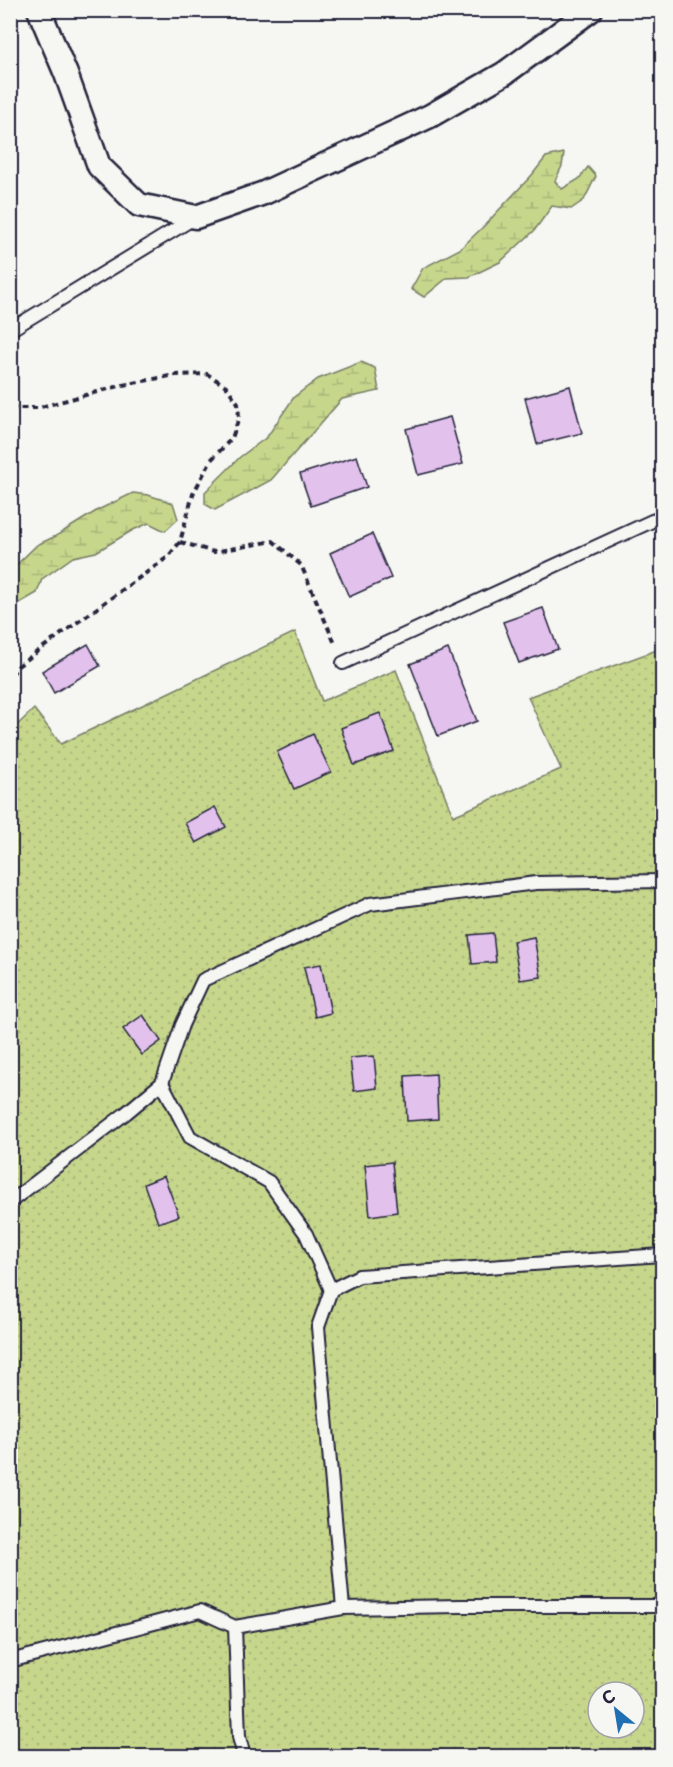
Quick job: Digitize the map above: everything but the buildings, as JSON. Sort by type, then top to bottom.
[{"type":"street","points":[[39,10],[66,74],[99,166],[140,205],[196,217],[264,193],[430,116],[505,73],[591,10]]},
{"type":"lane","points":[[10,330],[196,217]]},
{"type":"lane","points":[[343,663],[652,521],[663,518]]},
{"type":"lane","points":[[10,1202],[162,1083],[182,1025],[203,980],[370,904],[536,883],[663,881]]},
{"type":"lane","points":[[162,1083],[190,1137],[269,1182],[306,1234],[331,1290],[318,1327],[344,1608]]},
{"type":"lane","points":[[331,1290],[359,1276],[663,1256]]},
{"type":"lane","points":[[10,1661],[200,1611],[235,1627],[344,1608],[663,1606]]},
{"type":"lane","points":[[235,1627],[239,1737],[244,1756]]},
{"type":"path","points":[[10,408],[38,408],[123,385],[175,375],[207,374],[226,386],[238,403],[239,418],[232,438],[211,460],[193,494],[180,542],[168,556],[27,659],[10,677]]},
{"type":"path","points":[[180,542],[214,552],[273,541],[301,566],[343,663]]},
{"type":"green space","points":[[564,153],[562,166],[555,181],[562,189],[579,179],[588,167],[596,176],[584,200],[571,209],[552,206],[534,231],[500,262],[469,277],[447,278],[424,297],[411,289],[423,268],[460,249],[532,175],[546,157]]},
{"type":"green space","points":[[361,362],[375,368],[379,391],[342,399],[271,480],[215,510],[205,504],[205,492],[240,457],[267,437],[294,397],[318,379]]},
{"type":"green space","points":[[133,493],[173,503],[178,519],[165,531],[149,523],[96,552],[73,557],[42,579],[37,593],[11,608],[11,570],[37,545]]},
{"type":"green space","points":[[295,632],[322,701],[396,670],[453,816],[561,769],[528,697],[662,648],[662,1756],[11,1756],[11,731],[34,709],[61,744]]}]
